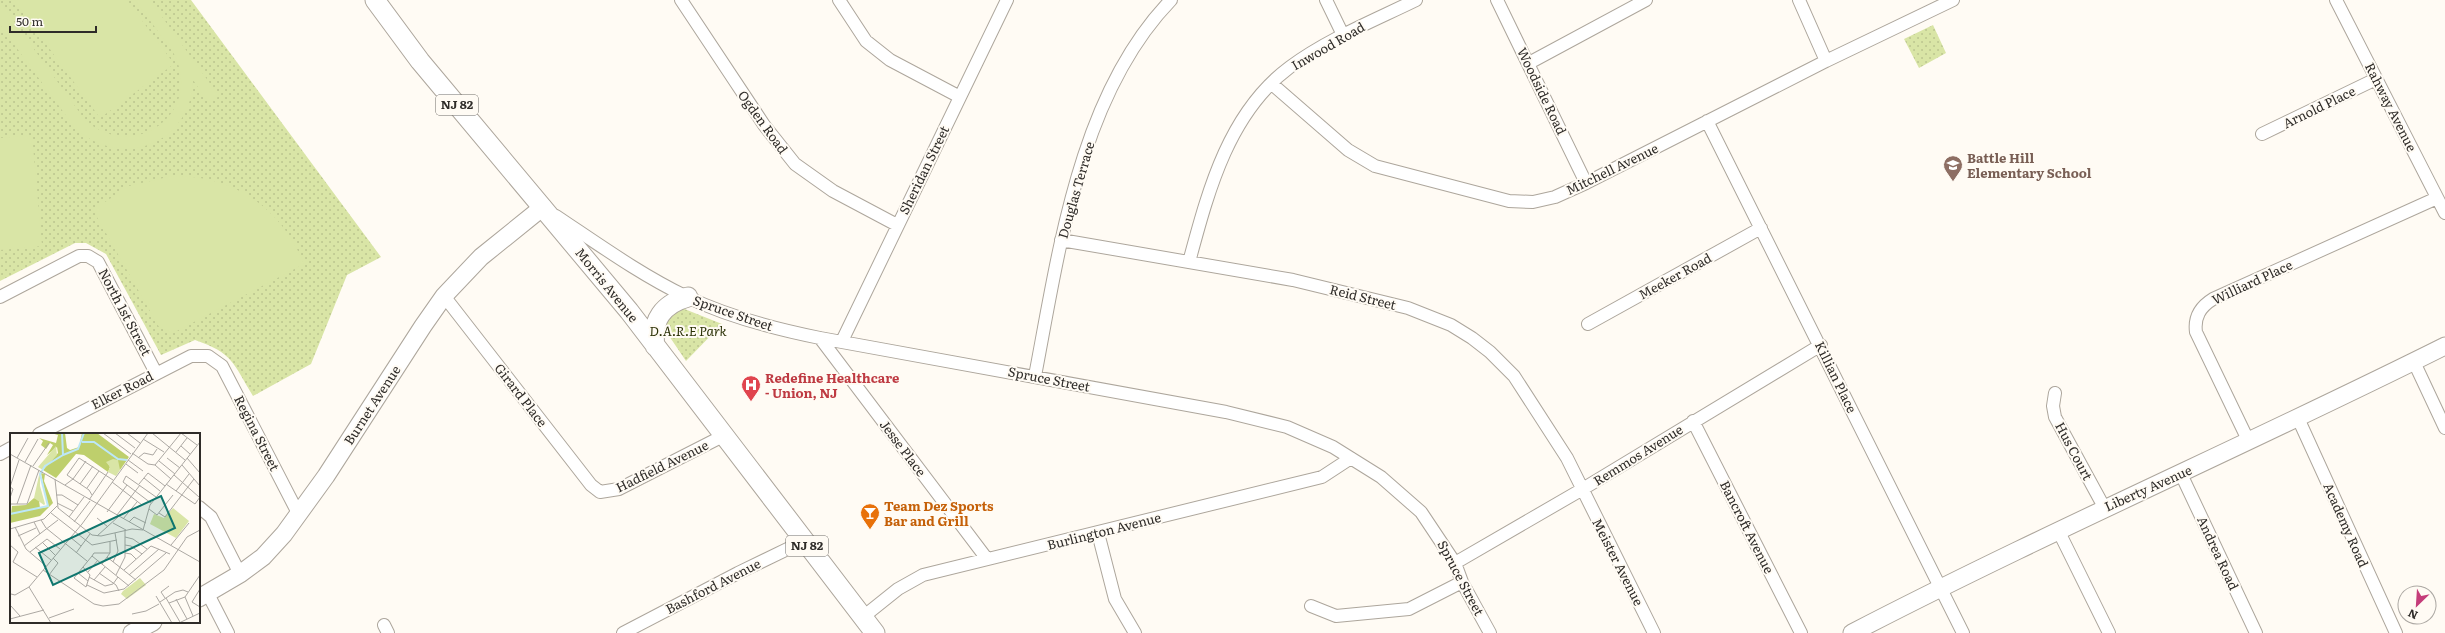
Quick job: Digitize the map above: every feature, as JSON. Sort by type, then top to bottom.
[{"type":"main road","name":"Morris Avenue","points":[[375,0],[420,61],[596,270],[875,633]]},
{"type":"main road","points":[[655,346],[654,328],[658,316],[667,306],[688,298]]},
{"type":"street","name":"Ogden Road","points":[[681,0],[764,126],[795,164],[833,191],[897,225]]},
{"type":"street","points":[[839,0],[866,41],[890,60],[960,97]]},
{"type":"street","name":"Sheridan Street","points":[[842,341],[1007,0]]},
{"type":"street","name":"Douglas Terrace","points":[[1035,376],[1061,240],[1081,163],[1101,110],[1127,60],[1158,13],[1171,0]]},
{"type":"street","points":[[1326,0],[1343,35]]},
{"type":"street","name":"Inwood Road","points":[[1189,262],[1208,193],[1220,160],[1249,110],[1272,84],[1289,68],[1343,35],[1416,0]]},
{"type":"street","name":"Woodside Road","points":[[1497,0],[1586,182]]},
{"type":"street","points":[[1528,63],[1646,0]]},
{"type":"street","points":[[1799,0],[1826,61]]},
{"type":"street","name":"Rahway Avenue","points":[[2336,0],[2445,213]]},
{"type":"street","name":"Mitchell Avenue","points":[[1272,84],[1348,150],[1375,166],[1509,201],[1533,202],[1555,197],[1586,182],[1947,1]]},
{"type":"street","name":"Arnold Place","points":[[2262,134],[2376,79]]},
{"type":"street","name":"Killian Place","points":[[1707,121],[1821,345],[1963,633]]},
{"type":"street","name":"Williard Place","points":[[2248,440],[2196,332],[2195,324],[2200,310],[2213,299],[2437,198]]},
{"type":"street","name":"Burnet Avenue","points":[[204,596],[240,574],[263,557],[299,515],[444,296],[481,257],[543,207]]},
{"type":"street","name":"Spruce Street","points":[[543,207],[652,278],[688,298],[755,323],[820,338],[1226,412],[1287,427],[1333,447],[1381,477],[1421,512],[1455,563],[1462,582],[1490,633]]},
{"type":"street","name":"Meeker Road","points":[[1588,324],[1761,228]]},
{"type":"street","name":"Reid Street","points":[[1061,240],[1293,280],[1408,308],[1451,325],[1490,352],[1522,386],[1567,458],[1581,490]]},
{"type":"street","name":"North 1st Street","points":[[0,298],[79,256],[88,256],[98,262],[156,373]]},
{"type":"street","name":"Girard Place","points":[[444,296],[591,485],[600,492]]},
{"type":"street","name":"Jesse Place","points":[[820,338],[987,559]]},
{"type":"street","name":"Remmos Avenue","points":[[1455,563],[1581,490],[1821,345]]},
{"type":"street","name":"Liberty Avenue","points":[[1852,633],[1941,587],[2104,507],[2181,474],[2297,416],[2414,362],[2445,346]]},
{"type":"street","name":"Elker Road","points":[[41,433],[191,356],[208,356]]},
{"type":"street","name":"Regina Street","points":[[208,356],[222,366],[299,515]]},
{"type":"street","points":[[2414,362],[2445,428]]},
{"type":"street","name":"Hus Court","points":[[2055,393],[2053,406],[2055,417],[2104,507]]},
{"type":"street","name":"Academy Road","points":[[2297,416],[2396,633]]},
{"type":"street","name":"Bancroft Avenue","points":[[1693,421],[1801,633]]},
{"type":"street","name":"Hadfield Avenue","points":[[600,492],[619,489],[723,436]]},
{"type":"street","points":[[0,454],[10,449]]},
{"type":"street","name":"Burlington Avenue","points":[[863,617],[898,589],[923,575],[1322,477],[1351,458]]},
{"type":"street","name":"Andrea Road","points":[[2181,474],[2256,633]]},
{"type":"street","name":"Meister Avenue","points":[[1581,490],[1654,633]]},
{"type":"street","points":[[200,508],[211,517],[240,574]]},
{"type":"street","points":[[2058,530],[2109,633]]},
{"type":"street","points":[[1098,532],[1115,599],[1136,633]]},
{"type":"street","name":"Bashford Avenue","points":[[624,633],[738,573],[804,541]]},
{"type":"street","points":[[1311,606],[1336,616],[1409,608],[1462,582]]},
{"type":"street","points":[[204,596],[228,633]]},
{"type":"street","points":[[132,633],[152,623]]},
{"type":"green space","points":[[0,0],[191,0],[381,257],[347,275],[311,364],[253,396],[231,360],[208,345],[195,340],[161,355],[106,254],[86,243],[75,243],[0,281]]},
{"type":"green space","points":[[14,0],[127,0],[174,64],[100,118]]},
{"type":"green space","points":[[135,0],[150,0],[219,96],[209,103],[193,80],[189,102],[180,121],[167,135],[150,144],[132,148],[113,147],[93,141],[75,128],[0,25],[0,2],[85,120],[104,132],[124,136],[143,134],[160,125],[172,111],[180,94],[180,74],[173,52]]},
{"type":"green space","points":[[1933,25],[1946,53],[1919,68],[1904,39]]},
{"type":"green space","points":[[32,135],[42,246],[0,250],[0,138]]},
{"type":"green space","points":[[172,176],[194,177],[215,181],[235,188],[252,198],[268,211],[282,226],[294,244],[304,264],[173,333],[159,327],[93,210],[129,186]]},
{"type":"green space","name":"D.A.R.E Park","points":[[677,306],[722,324],[686,361],[663,327]]},
{"type":"place","name":"Battle Hill Elementary School","points":[[1953,182]]},
{"type":"place","name":"Redefine Healthcare - Union, NJ","points":[[751,402]]},
{"type":"place","name":"Team Dez Sports Bar and Grill","points":[[870,530]]}]
